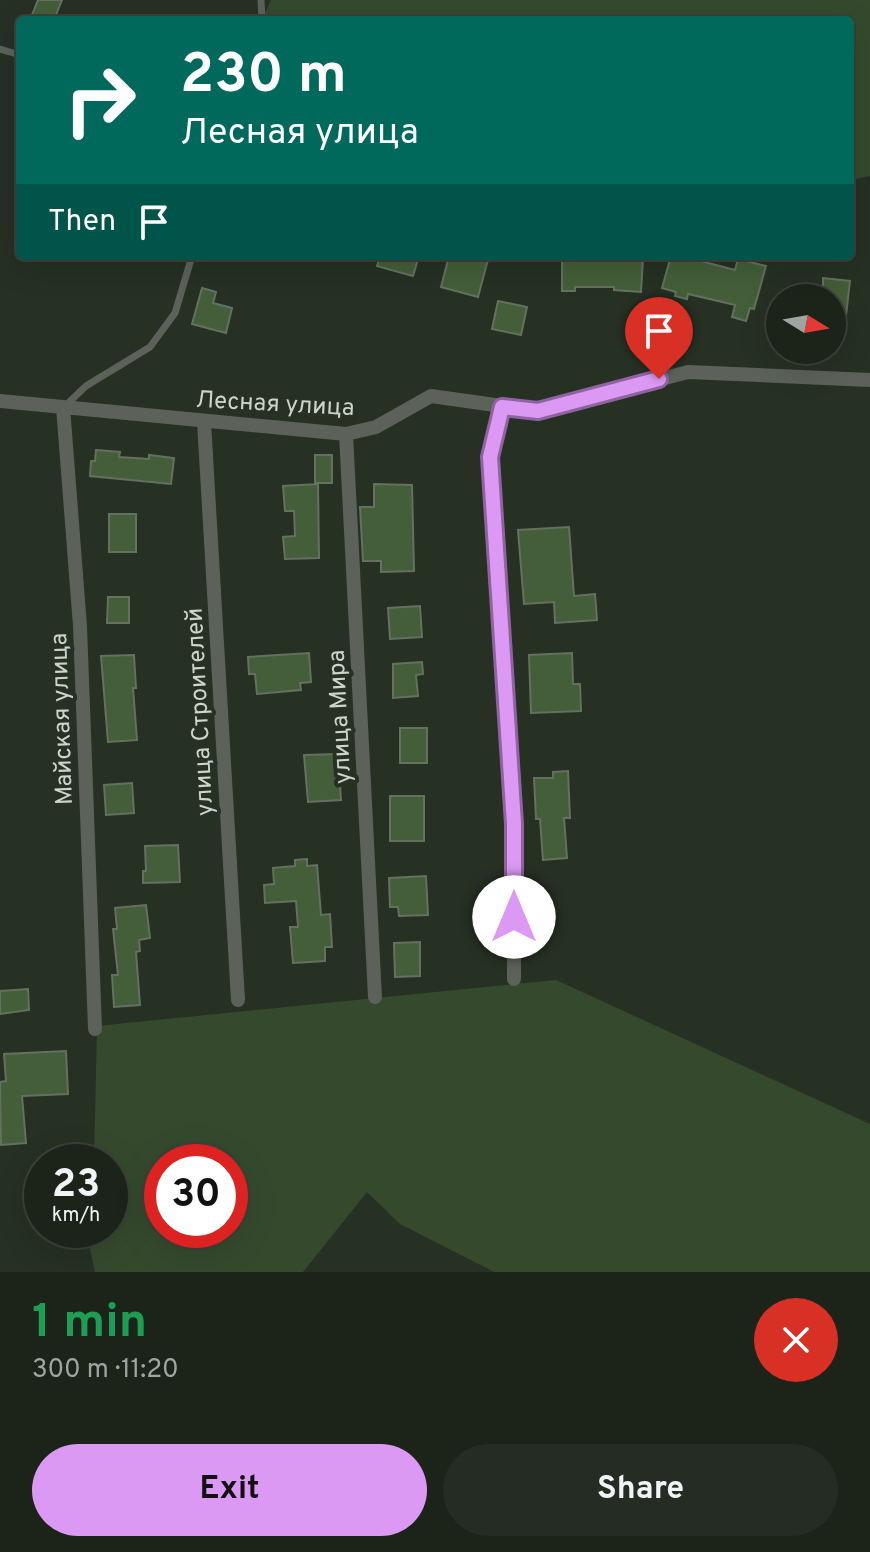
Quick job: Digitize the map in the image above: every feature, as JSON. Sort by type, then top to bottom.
[{"type":"street","name":"Лесная улица","points":[[0,401],[346,434],[376,427],[431,396],[538,411],[688,372],[870,380]]},
{"type":"street","name":"Майская улица","points":[[63,407],[80,626],[95,1029]]},
{"type":"street","points":[[502,407],[490,457],[514,824],[514,979]]},
{"type":"street","name":"улица Строителей","points":[[204,422],[238,1000]]},
{"type":"street","name":"улица Мира","points":[[346,434],[375,997]]},
{"type":"lane","points":[[63,407],[86,386],[150,347],[175,313],[191,260]]},
{"type":"green space","points":[[271,0],[870,0],[870,176],[854,179],[854,16],[264,16]]},
{"type":"green space","points":[[556,980],[870,1124],[870,1272],[494,1272],[400,1224],[367,1192],[303,1272],[95,1272],[90,1248],[128,1248],[128,1144],[94,1144],[97,1026]]},
{"type":"building","points":[[38,0],[62,0],[56,16],[32,16]]},
{"type":"building","points":[[379,260],[418,260],[413,276],[377,266]]},
{"type":"building","points":[[448,260],[488,260],[478,297],[441,287]]},
{"type":"building","points":[[562,260],[643,260],[641,292],[614,290],[614,287],[575,287],[575,291],[562,291]]},
{"type":"building","points":[[670,260],[697,260],[735,270],[738,260],[766,266],[754,309],[750,308],[746,321],[732,317],[735,305],[688,294],[687,299],[662,288]]},
{"type":"building","points":[[823,278],[850,281],[846,316],[846,284],[823,284]]},
{"type":"building","points":[[202,288],[216,292],[213,303],[232,308],[226,333],[192,324]]},
{"type":"building","points":[[498,301],[527,307],[521,335],[492,329]]},
{"type":"building","points":[[96,450],[120,452],[119,457],[149,459],[149,455],[174,458],[171,484],[90,476]]},
{"type":"building","points":[[315,455],[332,455],[332,483],[315,483]]},
{"type":"building","points":[[318,484],[319,558],[285,559],[283,537],[295,536],[294,511],[285,511],[283,486]]},
{"type":"building","points":[[374,484],[412,485],[414,571],[381,572],[381,561],[363,561],[360,507],[374,507]]},
{"type":"building","points":[[109,514],[136,514],[136,552],[109,552]]},
{"type":"building","points":[[569,527],[574,596],[595,594],[597,620],[555,623],[554,602],[524,604],[518,530]]},
{"type":"building","points":[[108,597],[129,597],[129,623],[107,623]]},
{"type":"building","points":[[420,606],[422,637],[390,639],[388,608]]},
{"type":"building","points":[[309,653],[311,682],[300,683],[301,690],[257,694],[255,674],[249,674],[248,657]]},
{"type":"building","points":[[572,653],[573,684],[580,684],[581,711],[531,713],[529,655]]},
{"type":"building","points":[[134,655],[137,740],[108,742],[101,656]]},
{"type":"building","points":[[422,662],[423,674],[416,675],[418,696],[393,698],[393,664]]},
{"type":"building","points":[[400,728],[427,728],[427,763],[400,763]]},
{"type":"building","points":[[338,754],[341,800],[308,802],[304,755]]},
{"type":"building","points":[[568,771],[570,818],[564,818],[567,858],[543,860],[540,819],[536,819],[534,778],[553,778],[553,772]]},
{"type":"building","points":[[132,783],[134,813],[106,815],[104,785]]},
{"type":"building","points":[[390,796],[424,796],[424,841],[390,841]]},
{"type":"building","points":[[178,845],[180,882],[143,883],[145,846]]},
{"type":"building","points":[[307,859],[307,866],[317,865],[321,915],[330,914],[332,947],[325,947],[325,961],[293,963],[290,927],[298,927],[296,901],[265,903],[264,885],[274,884],[273,868],[295,866],[295,860]]},
{"type":"building","points":[[426,876],[428,915],[399,916],[398,907],[390,907],[389,878]]},
{"type":"building","points":[[146,905],[150,938],[139,940],[140,951],[136,952],[140,1005],[114,1007],[112,975],[118,975],[113,929],[117,929],[115,908]]},
{"type":"building","points":[[420,942],[420,976],[395,977],[394,943]]},
{"type":"building","points":[[28,989],[29,1010],[0,1014],[0,991]]},
{"type":"building","points":[[66,1051],[68,1094],[22,1096],[26,1143],[1,1145],[0,1082],[6,1081],[4,1054]]},
{"type":"route","points":[[514,917],[514,824],[490,457],[502,407],[538,411],[659,379]]}]
